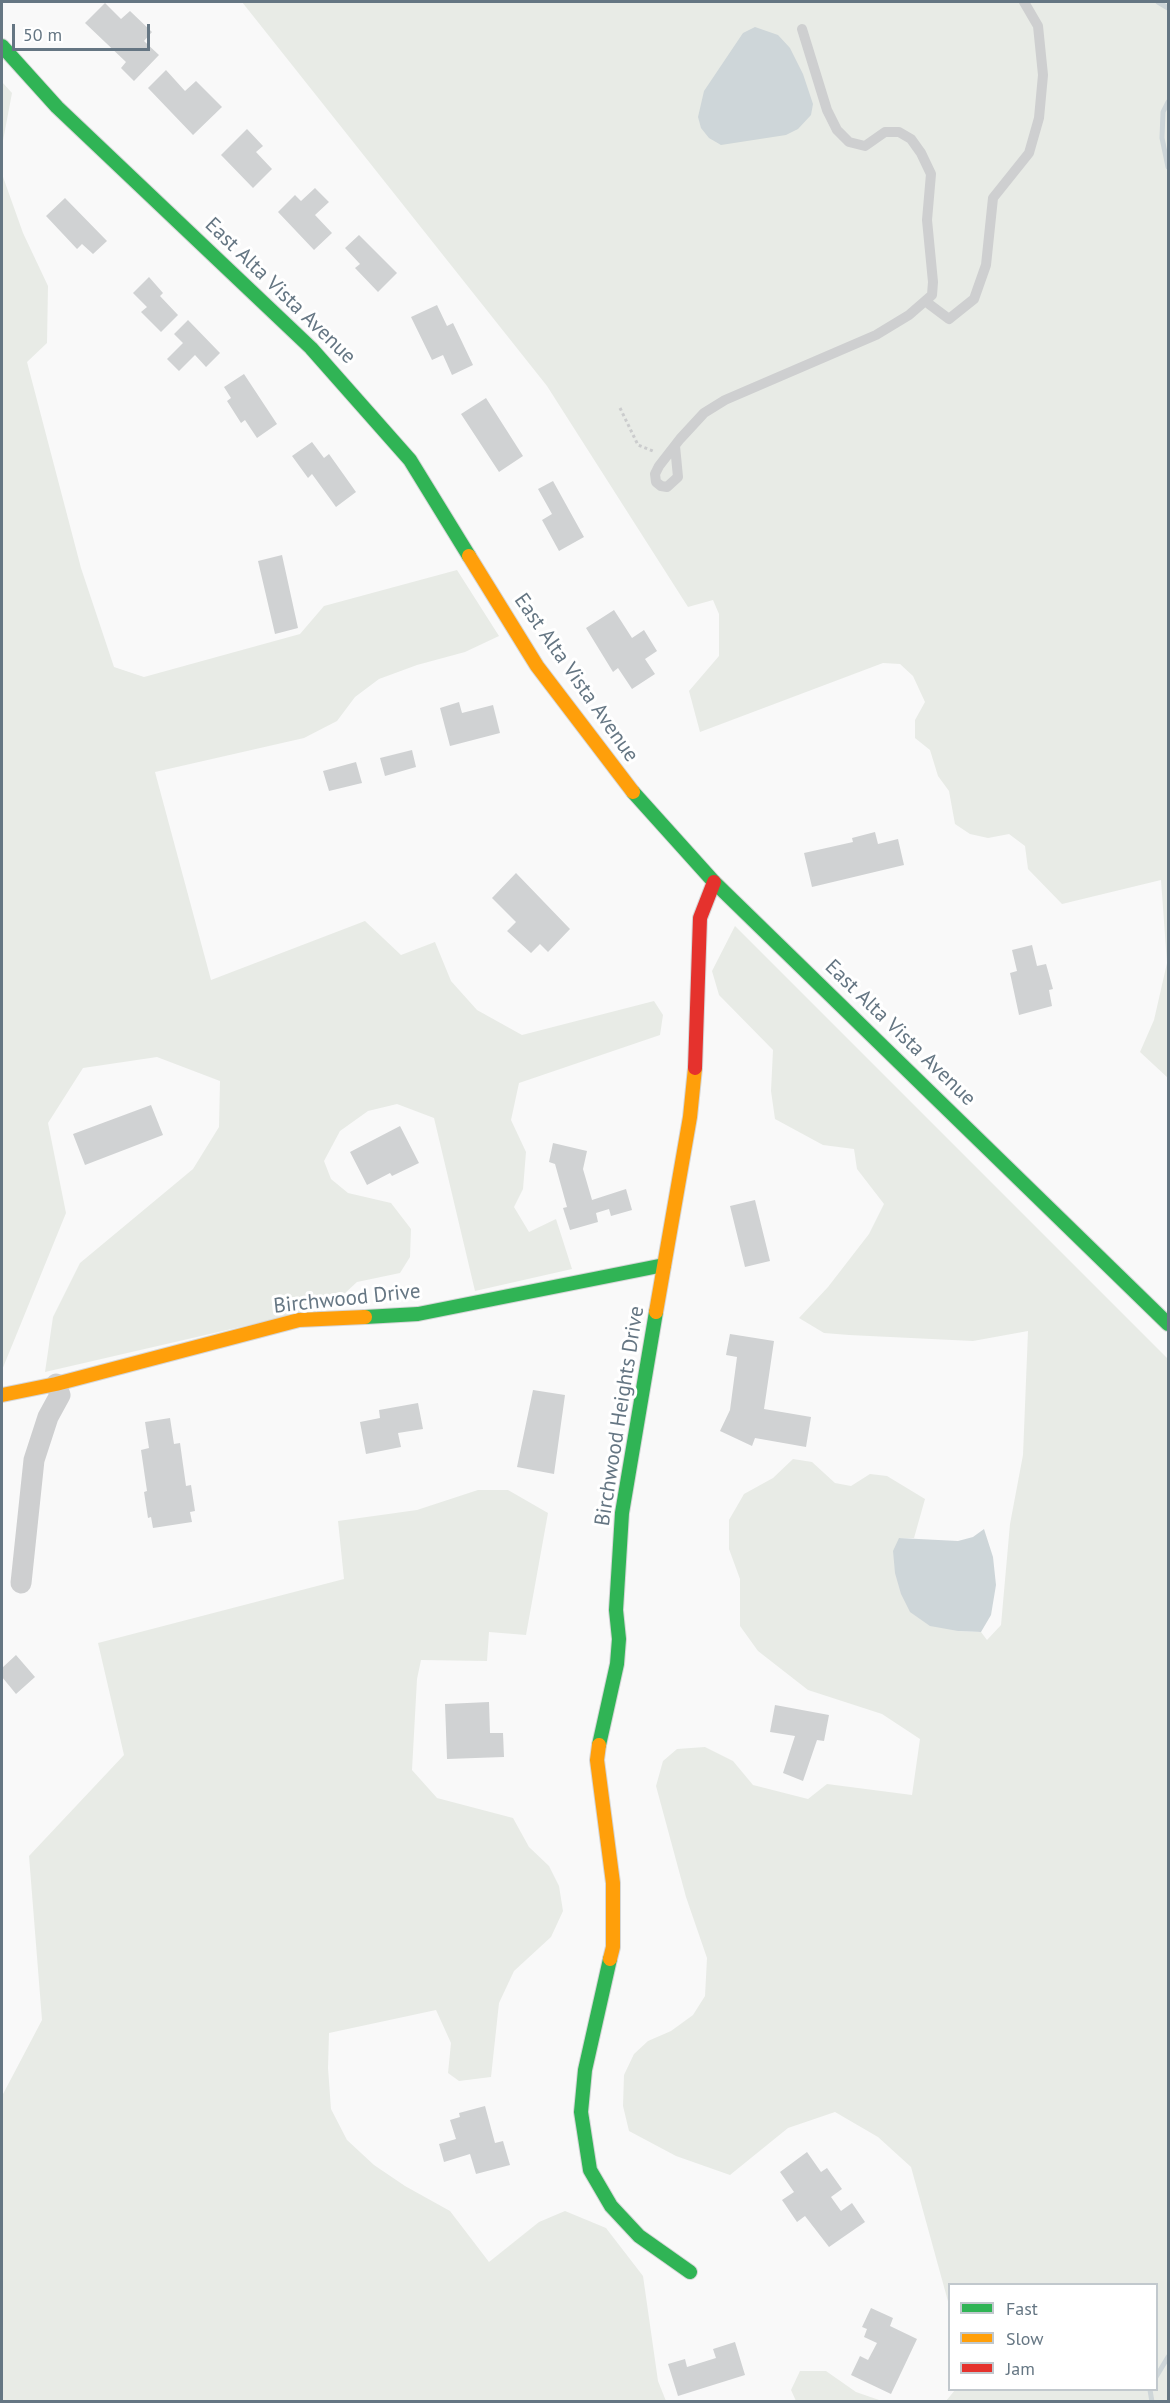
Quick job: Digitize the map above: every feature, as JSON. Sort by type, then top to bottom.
[{"type":"street","name":"East Alta Vista Avenue","points":[[2,46],[57,107],[311,348],[410,459],[537,666],[639,800],[714,882],[1168,1324]]},
{"type":"street","name":"Birchwood Heights Drive","points":[[690,2271],[639,2236],[611,2206],[590,2170],[582,2132],[581,2112],[585,2070],[613,1947],[613,1883],[597,1760],[620,1639],[616,1610],[620,1576],[622,1513],[690,1117],[697,1053],[700,918],[714,882]]},
{"type":"street","name":"Birchwood Drive","points":[[2,1395],[56,1384],[299,1320],[418,1314],[664,1265]]},
{"type":"street","points":[[21,1583],[34,1460],[48,1417],[60,1395],[56,1384]]},
{"type":"lane","points":[[925,301],[949,319],[974,298],[986,265],[993,198],[1029,153],[1039,118],[1042,49],[1038,26],[1024,2]]},
{"type":"lane","points":[[672,451],[704,413],[725,400],[876,335],[909,315],[932,295],[933,282],[927,219],[931,174],[916,146],[899,132],[885,132],[865,146],[849,142],[837,130],[827,110],[802,29]]},
{"type":"path","points":[[620,408],[638,444],[672,451]]},
{"type":"shaded area","points":[[242,2],[1168,2],[1168,1078],[1140,1052],[1154,1020],[1167,963],[1161,880],[1062,904],[1028,869],[1025,846],[1009,834],[988,838],[970,834],[955,824],[949,791],[938,776],[930,750],[915,738],[915,720],[925,702],[913,676],[900,664],[883,663],[700,732],[689,691],[719,656],[719,614],[713,600],[688,607],[547,386]]},
{"type":"shaded area","points":[[755,27],[778,35],[790,48],[803,74],[813,104],[811,115],[798,129],[786,135],[721,145],[709,138],[701,128],[698,117],[704,91],[743,33]]},
{"type":"shaded area","points":[[2,82],[12,93],[2,146]]},
{"type":"shaded area","points":[[2,174],[23,233],[48,286],[47,343],[27,362],[81,568],[114,667],[144,677],[300,634],[324,606],[457,570],[499,636],[465,652],[417,665],[379,679],[355,697],[337,721],[304,738],[155,772],[211,980],[365,921],[401,955],[435,942],[451,981],[477,1010],[522,1035],[654,1001],[663,1015],[660,1035],[519,1083],[511,1120],[526,1152],[523,1189],[514,1207],[529,1232],[556,1219],[572,1269],[475,1291],[434,1118],[397,1104],[368,1111],[340,1131],[324,1161],[331,1179],[348,1193],[391,1203],[411,1229],[410,1257],[400,1273],[357,1282],[331,1306],[45,1372],[53,1317],[80,1263],[193,1169],[219,1127],[220,1081],[157,1057],[83,1068],[48,1123],[66,1213],[2,1370]]},
{"type":"shaded area","points":[[735,926],[1168,1359],[1168,2401],[946,2401],[954,2391],[1158,2391],[1158,2283],[948,2283],[948,2301],[911,2167],[878,2137],[835,2112],[788,2128],[730,2175],[676,2156],[629,2131],[623,2106],[624,2075],[634,2054],[648,2041],[671,2031],[693,2015],[705,1996],[707,1958],[686,1897],[656,1786],[663,1761],[677,1749],[705,1747],[733,1761],[753,1785],[808,1799],[827,1784],[912,1795],[920,1739],[882,1714],[808,1690],[758,1651],[740,1626],[740,1579],[729,1549],[729,1520],[744,1494],[773,1478],[793,1459],[812,1462],[835,1483],[851,1486],[870,1474],[887,1476],[925,1499],[914,1538],[899,1538],[958,1631],[981,1632],[987,1640],[1001,1625],[1010,1524],[1023,1455],[1028,1331],[973,1341],[849,1335],[824,1333],[799,1318],[828,1287],[869,1234],[884,1204],[857,1169],[854,1149],[823,1145],[775,1119],[771,1091],[773,1050],[719,995],[712,971]]},
{"type":"shaded area","points":[[478,1490],[508,1490],[548,1513],[526,1635],[489,1632],[487,1661],[421,1660],[417,1679],[412,1770],[437,1798],[513,1818],[529,1847],[549,1866],[559,1886],[563,1911],[551,1937],[514,1971],[499,2003],[491,2077],[459,2081],[448,2073],[451,2043],[436,2010],[329,2033],[328,2068],[331,2109],[347,2140],[374,2165],[405,2186],[450,2211],[489,2262],[539,2222],[565,2211],[606,2228],[643,2276],[658,2381],[666,2401],[2,2401],[2,2096],[42,2020],[29,1856],[124,1755],[98,1643],[344,1579],[338,1521],[417,1510]]},
{"type":"shaded area","points":[[984,1529],[993,1557],[996,1585],[991,1615],[981,1632],[930,1626],[910,1612],[901,1594],[895,1573],[893,1551],[899,1538],[958,1541],[973,1537]]},
{"type":"shaded area","points":[[800,2371],[826,2371],[856,2392],[882,2401],[796,2401],[791,2390]]},
{"type":"building","points":[[105,3],[121,19],[130,11],[152,32],[144,41],[159,55],[134,81],[121,68],[126,62],[85,23]]},
{"type":"building","points":[[166,70],[185,91],[196,81],[222,107],[193,135],[148,88]]},
{"type":"building","points":[[247,129],[263,146],[256,152],[272,169],[253,188],[221,155]]},
{"type":"building","points":[[315,188],[329,202],[315,215],[332,233],[314,250],[278,212],[295,195],[301,201]]},
{"type":"building","points":[[65,198],[107,241],[93,254],[82,244],[77,249],[46,216]]},
{"type":"building","points":[[359,235],[397,273],[378,292],[355,268],[360,264],[345,248]]},
{"type":"building","points":[[149,277],[163,293],[160,296],[178,315],[161,332],[141,312],[147,307],[133,293]]},
{"type":"building","points":[[437,305],[447,326],[453,323],[473,365],[452,375],[443,355],[432,360],[411,317]]},
{"type":"building","points":[[188,320],[220,353],[206,367],[195,355],[179,371],[167,359],[183,343],[174,334]]},
{"type":"building","points":[[244,374],[277,424],[257,438],[245,420],[241,423],[227,401],[231,398],[224,387]]},
{"type":"building","points":[[486,398],[523,456],[499,472],[461,414]]},
{"type":"building","points":[[312,442],[324,458],[329,454],[356,492],[336,507],[312,474],[308,478],[292,456]]},
{"type":"building","points":[[553,481],[584,537],[559,551],[542,520],[552,514],[538,489]]},
{"type":"building","points":[[282,555],[298,628],[275,634],[258,561]]},
{"type":"building","points":[[614,610],[632,638],[644,630],[657,651],[645,659],[655,674],[632,689],[618,668],[613,672],[586,628]]},
{"type":"building","points":[[459,702],[462,713],[493,705],[500,733],[450,746],[440,708]]},
{"type":"building","points":[[412,750],[416,767],[385,776],[380,758]]},
{"type":"building","points":[[356,762],[362,783],[329,791],[323,771]]},
{"type":"building","points":[[875,832],[878,844],[898,839],[904,865],[812,887],[804,853],[853,842],[852,838]]},
{"type":"building","points":[[516,873],[570,929],[548,952],[540,944],[531,953],[507,931],[516,922],[492,898]]},
{"type":"building","points":[[1032,945],[1037,966],[1046,964],[1053,989],[1049,990],[1052,1006],[1019,1015],[1010,973],[1017,971],[1012,950]]},
{"type":"building","points":[[151,1105],[163,1135],[85,1165],[73,1134]]},
{"type":"building","points":[[400,1126],[419,1163],[392,1176],[390,1173],[367,1185],[350,1152]]},
{"type":"building","points":[[553,1143],[587,1151],[583,1169],[592,1200],[626,1189],[632,1210],[611,1216],[609,1209],[596,1213],[598,1222],[570,1230],[563,1208],[567,1207],[555,1164],[549,1162]]},
{"type":"building","points":[[755,1200],[770,1261],[745,1267],[730,1206]]},
{"type":"building","points":[[730,1334],[774,1341],[764,1409],[811,1417],[806,1447],[755,1438],[752,1446],[720,1431],[730,1410],[737,1357],[726,1355]]},
{"type":"building","points":[[533,1390],[565,1395],[554,1474],[517,1467]]},
{"type":"building","points":[[418,1403],[423,1429],[398,1433],[401,1447],[366,1454],[360,1422],[380,1418],[379,1410]]},
{"type":"building","points":[[170,1418],[174,1444],[180,1443],[186,1486],[191,1485],[195,1511],[190,1512],[192,1522],[153,1528],[151,1517],[148,1518],[144,1492],[147,1491],[141,1450],[149,1448],[145,1422]]},
{"type":"building","points":[[16,1655],[35,1677],[16,1694],[2,1677],[2,1668]]},
{"type":"building","points":[[489,1702],[490,1733],[503,1733],[504,1757],[447,1759],[445,1704]]},
{"type":"building","points":[[775,1705],[829,1715],[824,1741],[817,1740],[803,1781],[783,1773],[795,1736],[770,1732]]},
{"type":"building","points":[[485,2106],[495,2143],[503,2141],[510,2165],[476,2174],[470,2154],[444,2162],[439,2144],[456,2139],[450,2120],[460,2117],[459,2113]]},
{"type":"building","points":[[807,2152],[821,2172],[827,2168],[842,2189],[831,2197],[841,2211],[852,2203],[865,2222],[829,2247],[805,2216],[797,2222],[782,2200],[794,2192],[780,2172]]},
{"type":"building","points":[[871,2308],[893,2318],[890,2326],[917,2339],[891,2394],[851,2375],[860,2356],[868,2360],[877,2343],[864,2337],[867,2329],[862,2327]]},
{"type":"building","points":[[735,2342],[745,2375],[678,2396],[668,2364],[685,2359],[687,2367],[716,2358],[713,2349]]},
{"type":"waterway","points":[[1158,2],[1168,8]]},
{"type":"waterway","points":[[1168,102],[1163,112],[1162,138],[1168,167]]},
{"type":"waterway","points":[[1158,2374],[1168,2357]]},
{"type":"waterway","points":[[1150,2391],[1152,2402]]},
{"type":"traffic: fast","points":[[2,46],[57,107],[311,348],[410,460],[469,556]]},
{"type":"traffic: fast","points":[[633,792],[714,882],[1168,1324]]},
{"type":"traffic: fast","points":[[365,1317],[418,1314],[664,1265]]},
{"type":"traffic: fast","points":[[599,1745],[617,1664],[619,1639],[616,1610],[622,1513],[656,1312]]},
{"type":"traffic: fast","points":[[610,1959],[585,2070],[581,2112],[590,2170],[611,2206],[639,2236],[690,2272]]},
{"type":"traffic: slow","points":[[469,556],[537,666],[633,792]]},
{"type":"traffic: slow","points":[[656,1312],[690,1117],[695,1068]]},
{"type":"traffic: slow","points":[[2,1395],[56,1384],[299,1320],[365,1317]]},
{"type":"traffic: slow","points":[[599,1745],[597,1760],[613,1883],[613,1947],[610,1959]]},
{"type":"traffic: jam","points":[[695,1068],[700,918],[714,882]]}]
